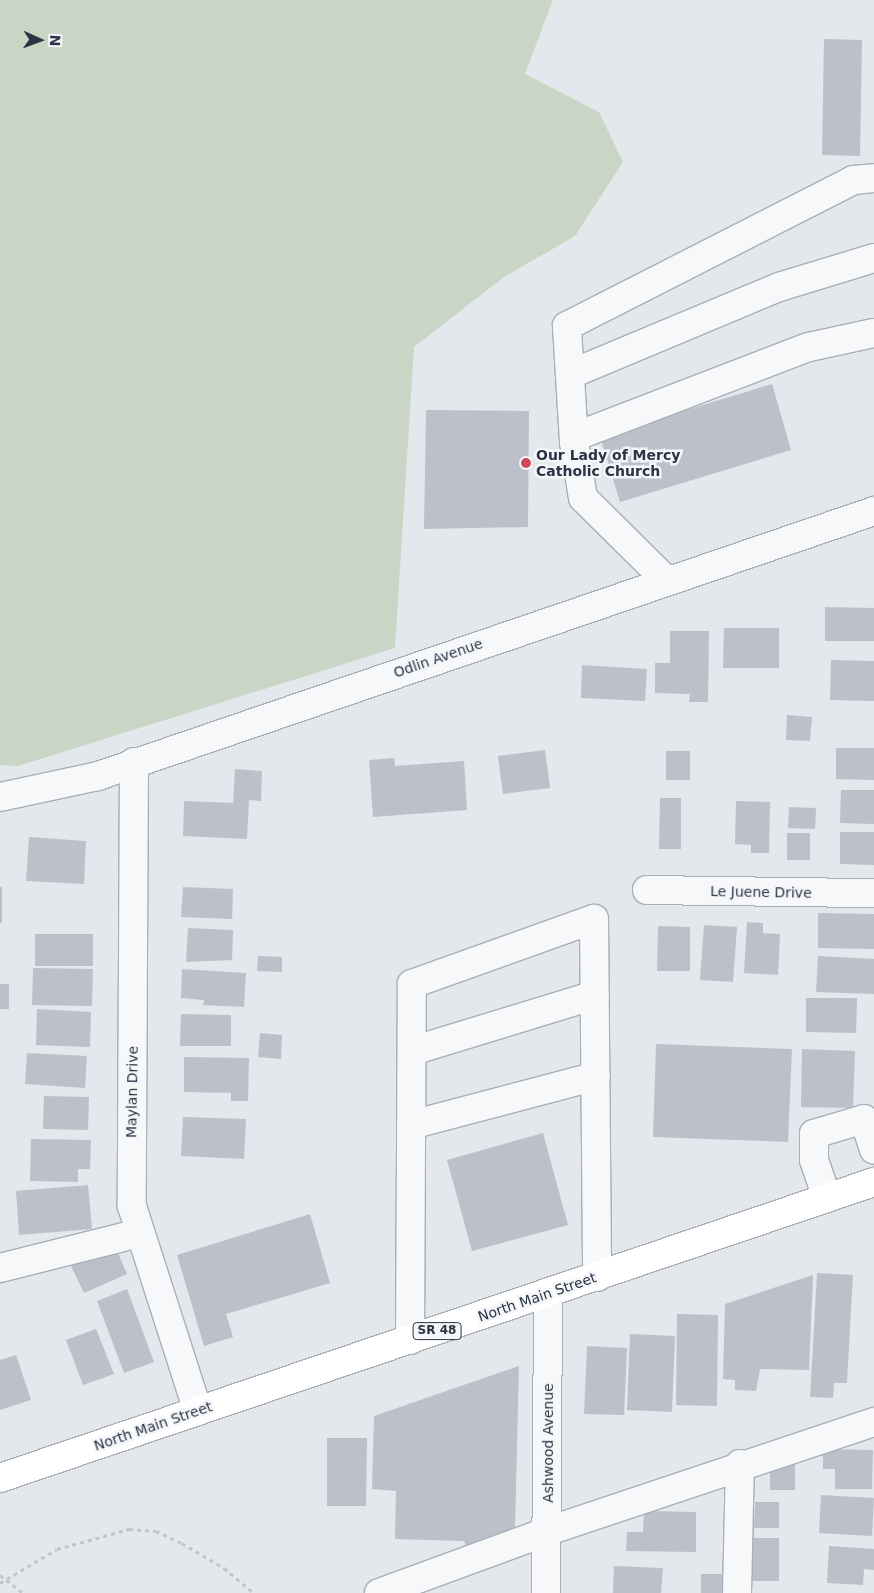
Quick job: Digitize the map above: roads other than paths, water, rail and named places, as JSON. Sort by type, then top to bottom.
[{"type":"main road","name":"North Main Street","points":[[0,1478],[548,1294],[874,1182]]},
{"type":"street","points":[[667,580],[583,498],[574,437],[572,374],[567,326],[853,180],[874,178]]},
{"type":"street","points":[[572,374],[779,288],[874,258]]},
{"type":"street","points":[[574,437],[809,347],[874,333]]},
{"type":"street","name":"Odlin Avenue","points":[[0,797],[98,776],[134,762],[874,511]]},
{"type":"street","name":"Maylan Drive","points":[[134,762],[137,843],[130,1184],[139,1233],[198,1411]]},
{"type":"street","name":"Le Juene Drive","points":[[647,890],[874,893]]},
{"type":"street","points":[[410,1340],[412,984],[594,919],[597,1277]]},
{"type":"street","points":[[412,1050],[595,995]]},
{"type":"street","points":[[411,1125],[596,1076]]},
{"type":"street","points":[[827,1198],[814,1160],[814,1134],[869,1113],[874,1149]]},
{"type":"street","points":[[0,1268],[139,1233]]},
{"type":"street","name":"Ashwood Avenue","points":[[546,1593],[548,1531],[548,1294]]},
{"type":"street","points":[[379,1593],[548,1531],[740,1464],[874,1422]]},
{"type":"street","points":[[737,1593],[740,1464]]},
{"type":"place","name":"Our Lady of Mercy Catholic Church","points":[[526,463]]}]
